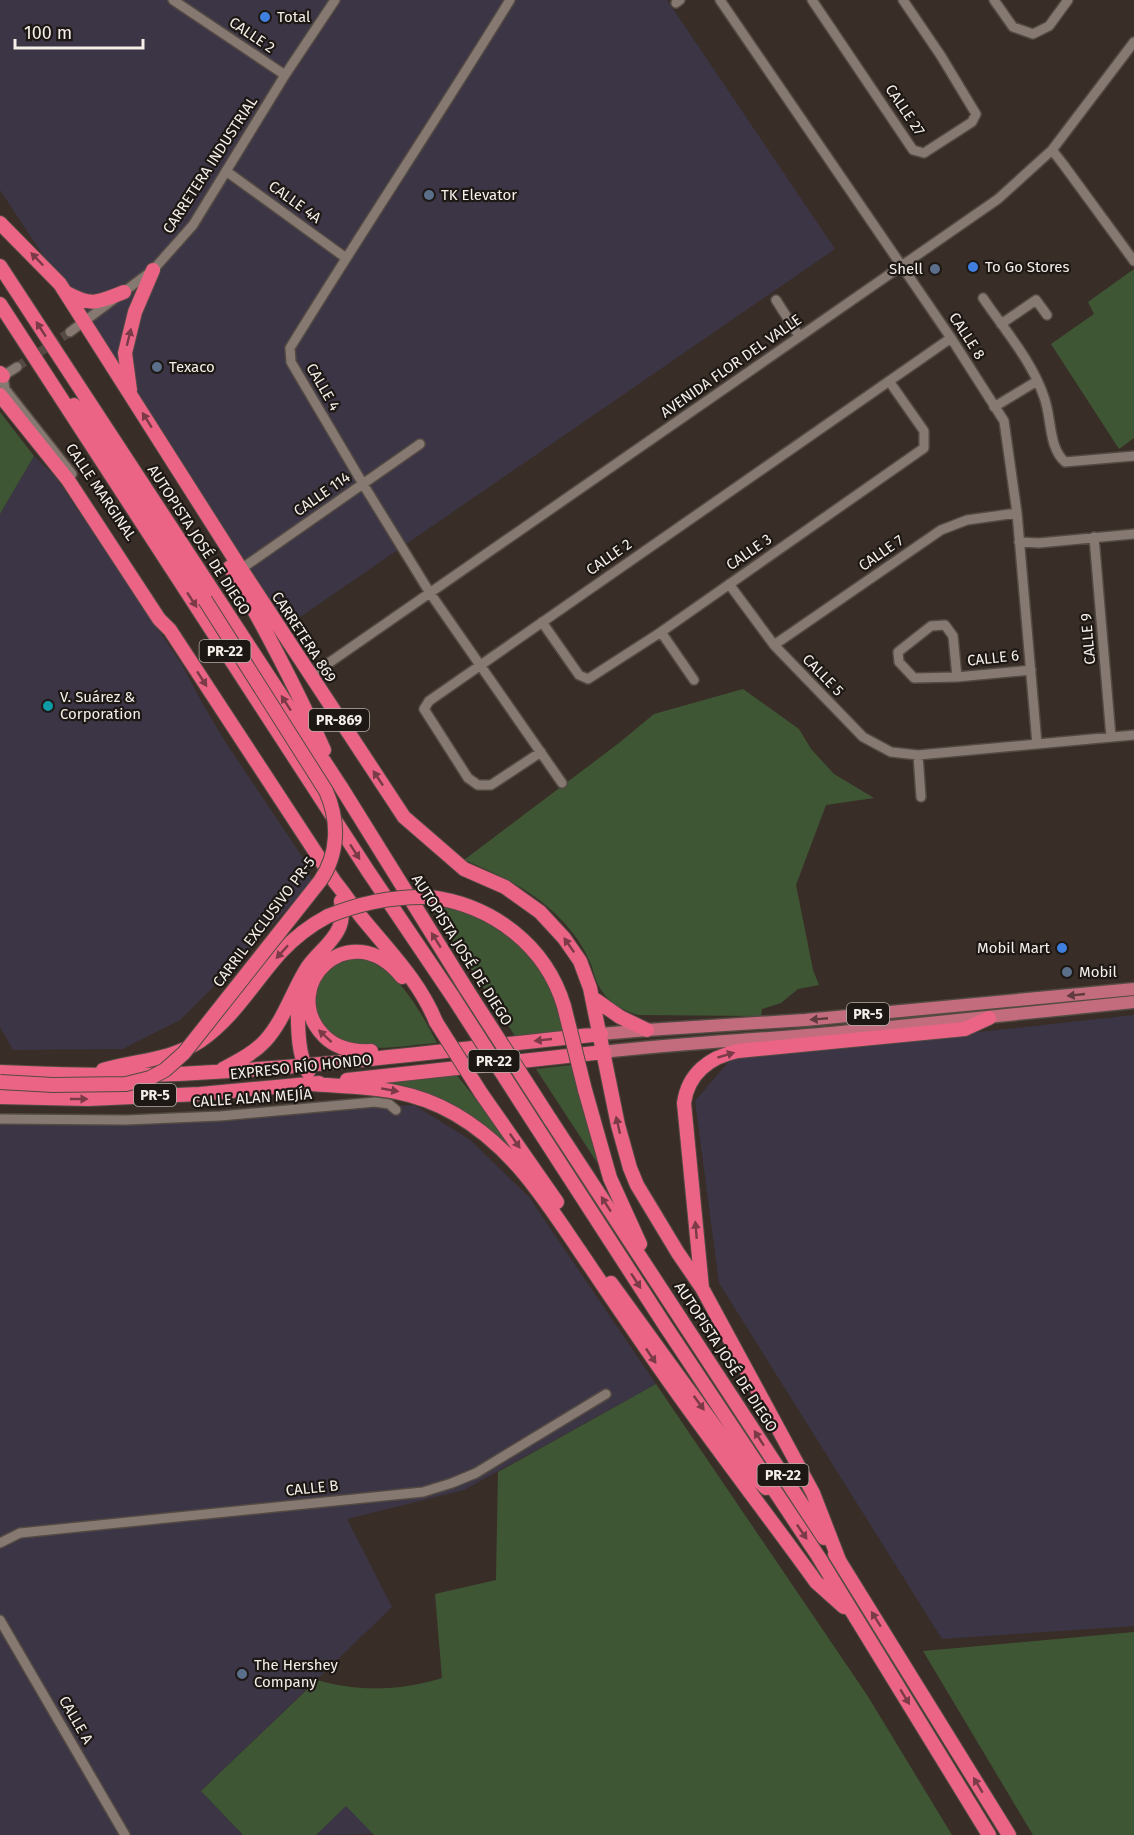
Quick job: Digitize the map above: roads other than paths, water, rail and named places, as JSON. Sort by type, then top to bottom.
[{"type":"highway","name":"CARRETERA 869","points":[[0,223],[50,272],[66,293],[310,676],[404,817],[464,869],[505,888],[540,912],[564,938],[580,961],[593,998],[618,1125],[637,1185],[702,1288],[813,1493],[839,1560]]},
{"type":"highway","name":"AUTOPISTA JOSÉ DE DIEGO","points":[[0,266],[341,787],[550,1119],[839,1560],[1009,1835]]},
{"type":"highway","name":"PR-869","points":[[131,395],[125,353],[135,312],[153,270]]},
{"type":"highway","points":[[66,293],[81,301],[93,303],[124,292]]},
{"type":"highway","name":"PR-22","points":[[0,304],[857,1617],[989,1835]]},
{"type":"highway","points":[[57,354],[90,424]]},
{"type":"highway","points":[[41,367],[90,424]]},
{"type":"highway","name":"CALLE MARGINAL","points":[[0,394],[68,480],[159,619],[170,630],[335,882],[362,918],[401,962],[430,1007],[436,1022]]},
{"type":"highway","name":"CARRIL EXCLUSIVO PR-5","points":[[0,1082],[126,1084],[150,1078],[165,1070],[184,1053],[320,881],[329,865],[333,851],[335,828],[326,791],[90,424]]},
{"type":"highway","points":[[168,454],[188,496],[257,615],[299,694],[341,787]]},
{"type":"highway","points":[[219,1071],[243,1058],[264,1042],[278,1024],[306,969],[339,928],[342,912],[335,882]]},
{"type":"highway","points":[[88,1074],[121,1065],[160,1059],[198,1042],[228,1017],[288,945],[311,926],[328,916],[374,900],[403,896],[446,899],[478,910],[515,932],[531,947],[558,991],[610,1178],[627,1212],[653,1276]]},
{"type":"highway","points":[[399,1055],[387,1050],[366,1052],[348,1049],[333,1043],[322,1034],[311,1015],[309,1000],[313,980],[325,964],[349,952],[368,952],[381,957],[398,972],[424,1011],[436,1022],[481,1093],[609,1279],[745,1468],[785,1507]]},
{"type":"highway","points":[[297,989],[297,1017],[304,1065],[316,1084],[383,1089],[408,1094],[455,1114],[482,1131],[506,1152],[532,1183],[661,1371],[816,1582],[857,1617]]},
{"type":"highway","points":[[593,998],[620,1017],[647,1030]]},
{"type":"highway","points":[[702,1288],[684,1104],[690,1083],[702,1068],[718,1057],[738,1051],[965,1029],[989,1018]]},
{"type":"highway","name":"EXPRESO RÍO HONDO","points":[[0,1072],[195,1073],[304,1065],[601,1034]]},
{"type":"highway","name":"EXPRESO RÍO HONDO","points":[[0,1099],[88,1099],[200,1094],[316,1084],[604,1052]]},
{"type":"main road","name":"PR-5","points":[[601,1034],[805,1020],[1134,989]]},
{"type":"main road","name":"PR-5","points":[[604,1052],[674,1044],[989,1018],[1134,1002]]},
{"type":"main road","points":[[855,1030],[869,1024],[936,1016],[944,1008]]},
{"type":"street","name":"CALLE 2","points":[[173,0],[285,75]]},
{"type":"street","name":"CARRETERA INDUSTRIAL","points":[[70,332],[153,270],[193,225],[285,75],[335,0]]},
{"type":"street","name":"CALLE 4","points":[[510,0],[290,348],[291,362],[430,593],[562,783]]},
{"type":"street","name":"CALLE 8","points":[[720,0],[951,338],[1004,421],[1017,513],[1037,744]]},
{"type":"street","name":"CALLE 27","points":[[812,0],[913,150],[924,153],[972,122],[976,114],[941,56],[903,0]]},
{"type":"street","points":[[994,0],[1013,27],[1033,34],[1049,26],[1068,0]]},
{"type":"street","name":"AVENIDA FLOR DEL VALLE","points":[[310,676],[998,199],[1052,150],[1134,42]]},
{"type":"street","points":[[1052,150],[1134,261]]},
{"type":"street","name":"CALLE 4A","points":[[226,171],[346,258]]},
{"type":"street","points":[[983,298],[1037,381],[1045,398],[1057,454],[1065,462],[1134,456]]},
{"type":"street","points":[[776,300],[799,336]]},
{"type":"street","points":[[1001,324],[1036,300],[1047,315]]},
{"type":"street","name":"CALLE 2","points":[[541,752],[490,785],[478,785],[468,778],[424,709],[429,700],[951,338]]},
{"type":"street","points":[[1,374],[17,367]]},
{"type":"street","name":"CALLE MARGINAL","points":[[1,374],[5,389],[77,481],[170,630]]},
{"type":"street","name":"CALLE 3","points":[[542,622],[579,675],[588,679],[661,632],[924,448],[924,432],[889,381]]},
{"type":"street","points":[[994,406],[1037,381]]},
{"type":"street","name":"CALLE 114","points":[[241,569],[420,444]]},
{"type":"street","name":"CALLE 7","points":[[774,645],[941,530],[967,520],[1017,513]]},
{"type":"street","points":[[1019,542],[1040,543],[1134,534]]},
{"type":"street","name":"CALLE 9","points":[[1094,537],[1111,738]]},
{"type":"street","name":"CALLE 5","points":[[729,584],[774,645],[863,737],[891,752],[918,755],[1134,735]]},
{"type":"street","name":"CALLE 6","points":[[957,677],[953,636],[945,625],[931,626],[898,652],[899,662],[914,678],[957,677],[1031,670]]},
{"type":"street","points":[[661,632],[694,680]]},
{"type":"street","points":[[918,755],[921,797]]},
{"type":"street","name":"CALLE ALAN MEJÍA","points":[[0,1119],[126,1120],[220,1116],[375,1102],[388,1104],[396,1110]]},
{"type":"street","name":"CALLE B","points":[[0,1543],[20,1533],[423,1492],[476,1473],[606,1394]]},
{"type":"street","name":"CALLE A","points":[[0,1620],[125,1835]]},
{"type":"tunnel","points":[[17,367],[70,332]]},
{"type":"place","name":"Total","points":[[265,17]]},
{"type":"place","name":"TK Elevator","points":[[429,195]]},
{"type":"place","name":"To Go Stores","points":[[973,267]]},
{"type":"place","name":"Shell","points":[[935,269]]},
{"type":"place","name":"Texaco","points":[[157,367]]},
{"type":"place","name":"V. Suárez & Corporation","points":[[48,706]]},
{"type":"place","name":"Mobil Mart","points":[[1062,948]]},
{"type":"place","name":"Mobil","points":[[1067,972]]},
{"type":"place","name":"The Hershey Company","points":[[242,1674]]}]
